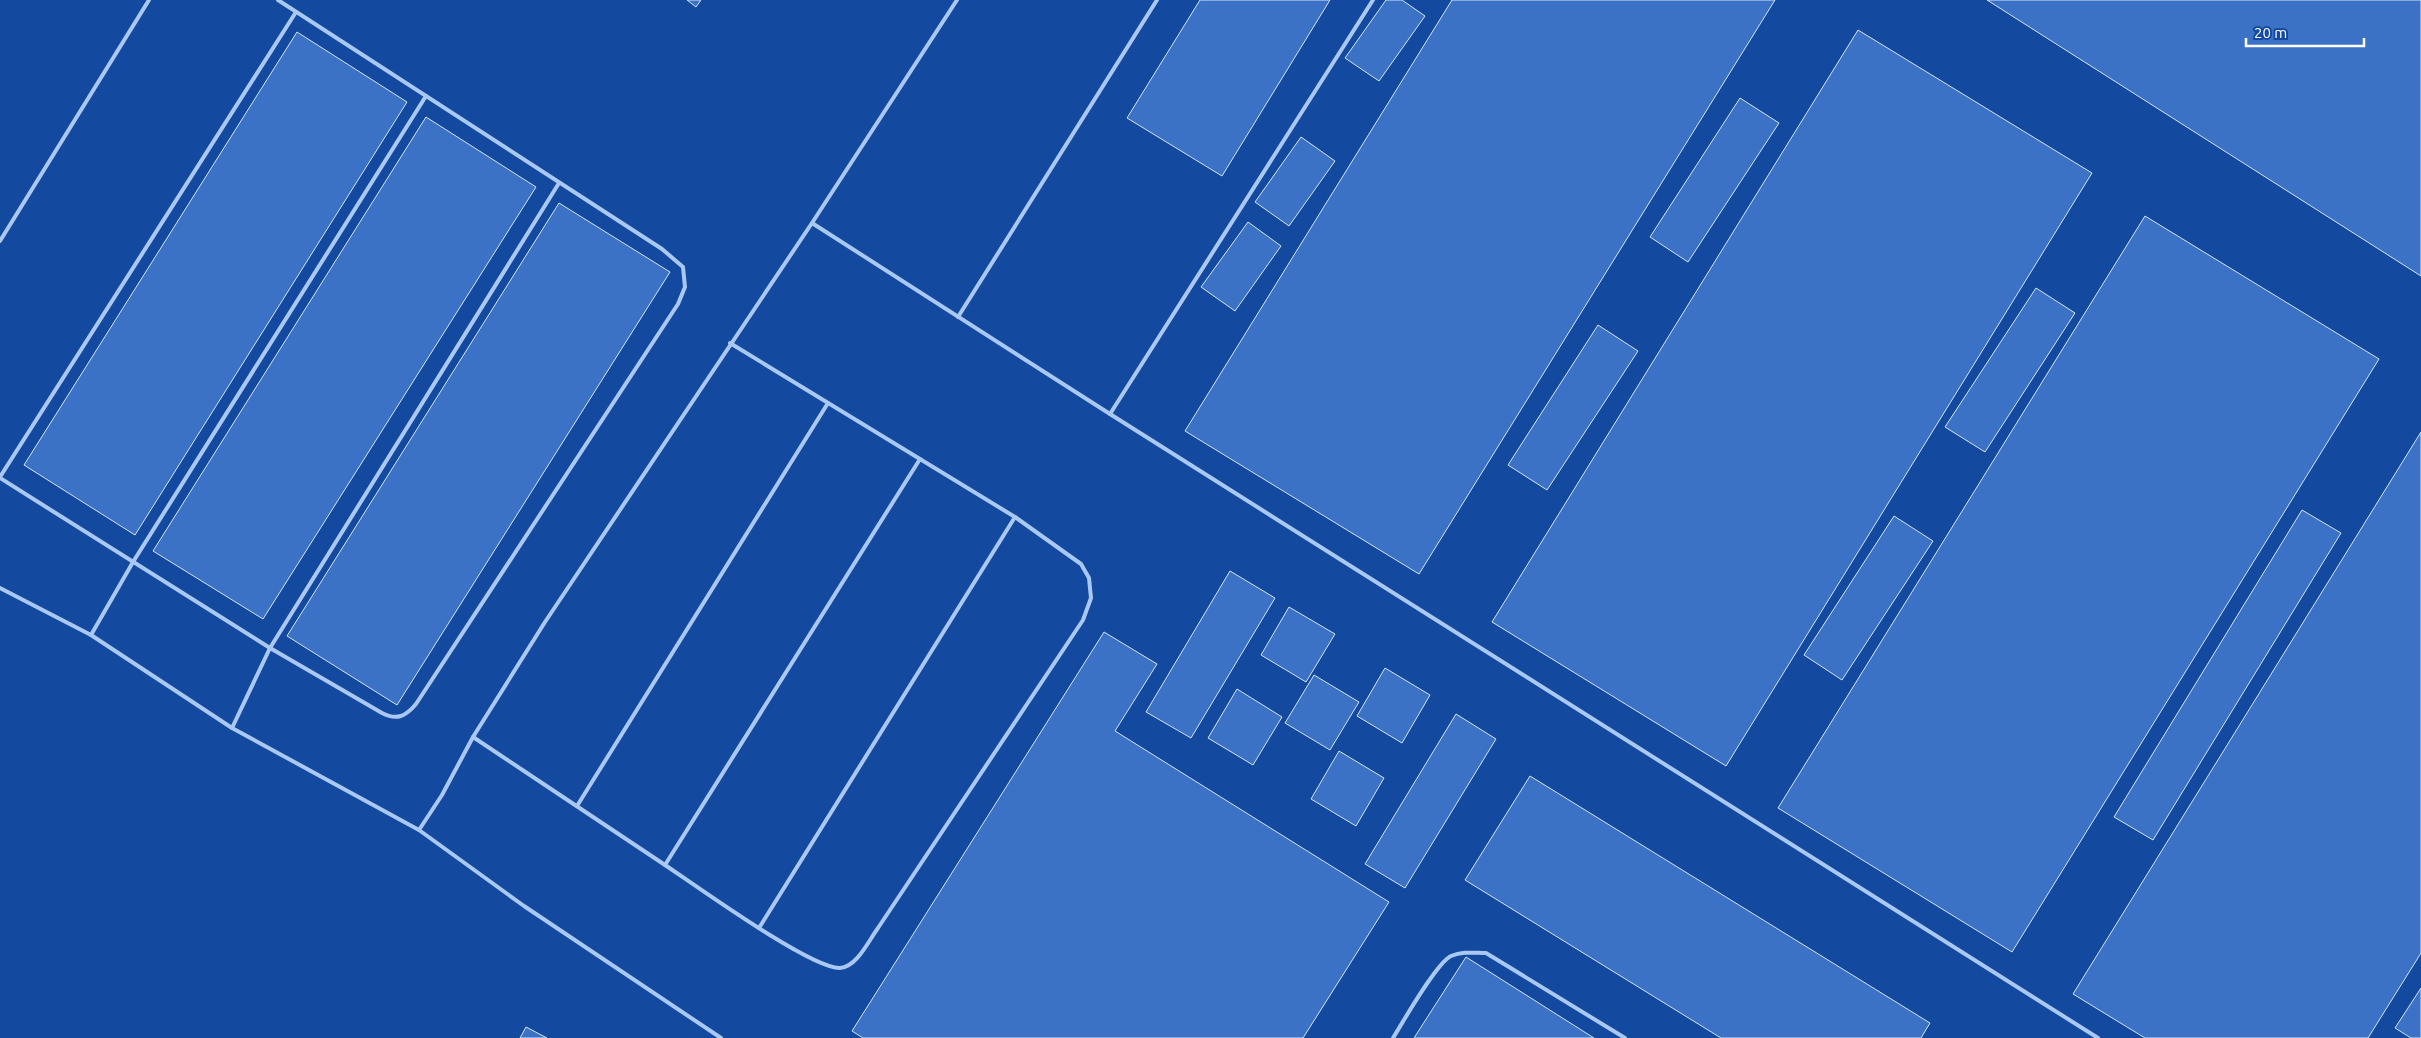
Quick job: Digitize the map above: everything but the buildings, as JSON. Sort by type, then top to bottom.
[{"type":"lane","points":[[0,241],[149,0]]},
{"type":"lane","points":[[278,0],[662,249],[683,267],[685,286],[678,304],[410,710],[401,717],[392,718],[270,648],[0,478],[296,12]]},
{"type":"lane","points":[[419,830],[442,795],[473,737],[556,606],[812,223],[957,0]]},
{"type":"lane","points":[[958,317],[1157,0]]},
{"type":"lane","points":[[1110,414],[1373,0]]},
{"type":"lane","points":[[91,635],[133,562],[426,96]]},
{"type":"lane","points":[[232,728],[270,648],[559,183]]},
{"type":"lane","points":[[812,223],[1110,414],[2098,1038]]},
{"type":"lane","points":[[473,737],[759,928],[827,966],[842,968],[850,965],[878,928],[1083,620],[1091,598],[1089,578],[1082,564],[1015,517],[730,343]]},
{"type":"lane","points":[[577,806],[828,403]]},
{"type":"lane","points":[[665,865],[920,459]]},
{"type":"lane","points":[[759,928],[1015,517]]},
{"type":"lane","points":[[0,588],[91,635],[232,728],[419,830],[524,906],[721,1038]]},
{"type":"lane","points":[[1393,1038],[1428,983],[1449,956],[1465,952],[1486,954],[1625,1038]]}]
